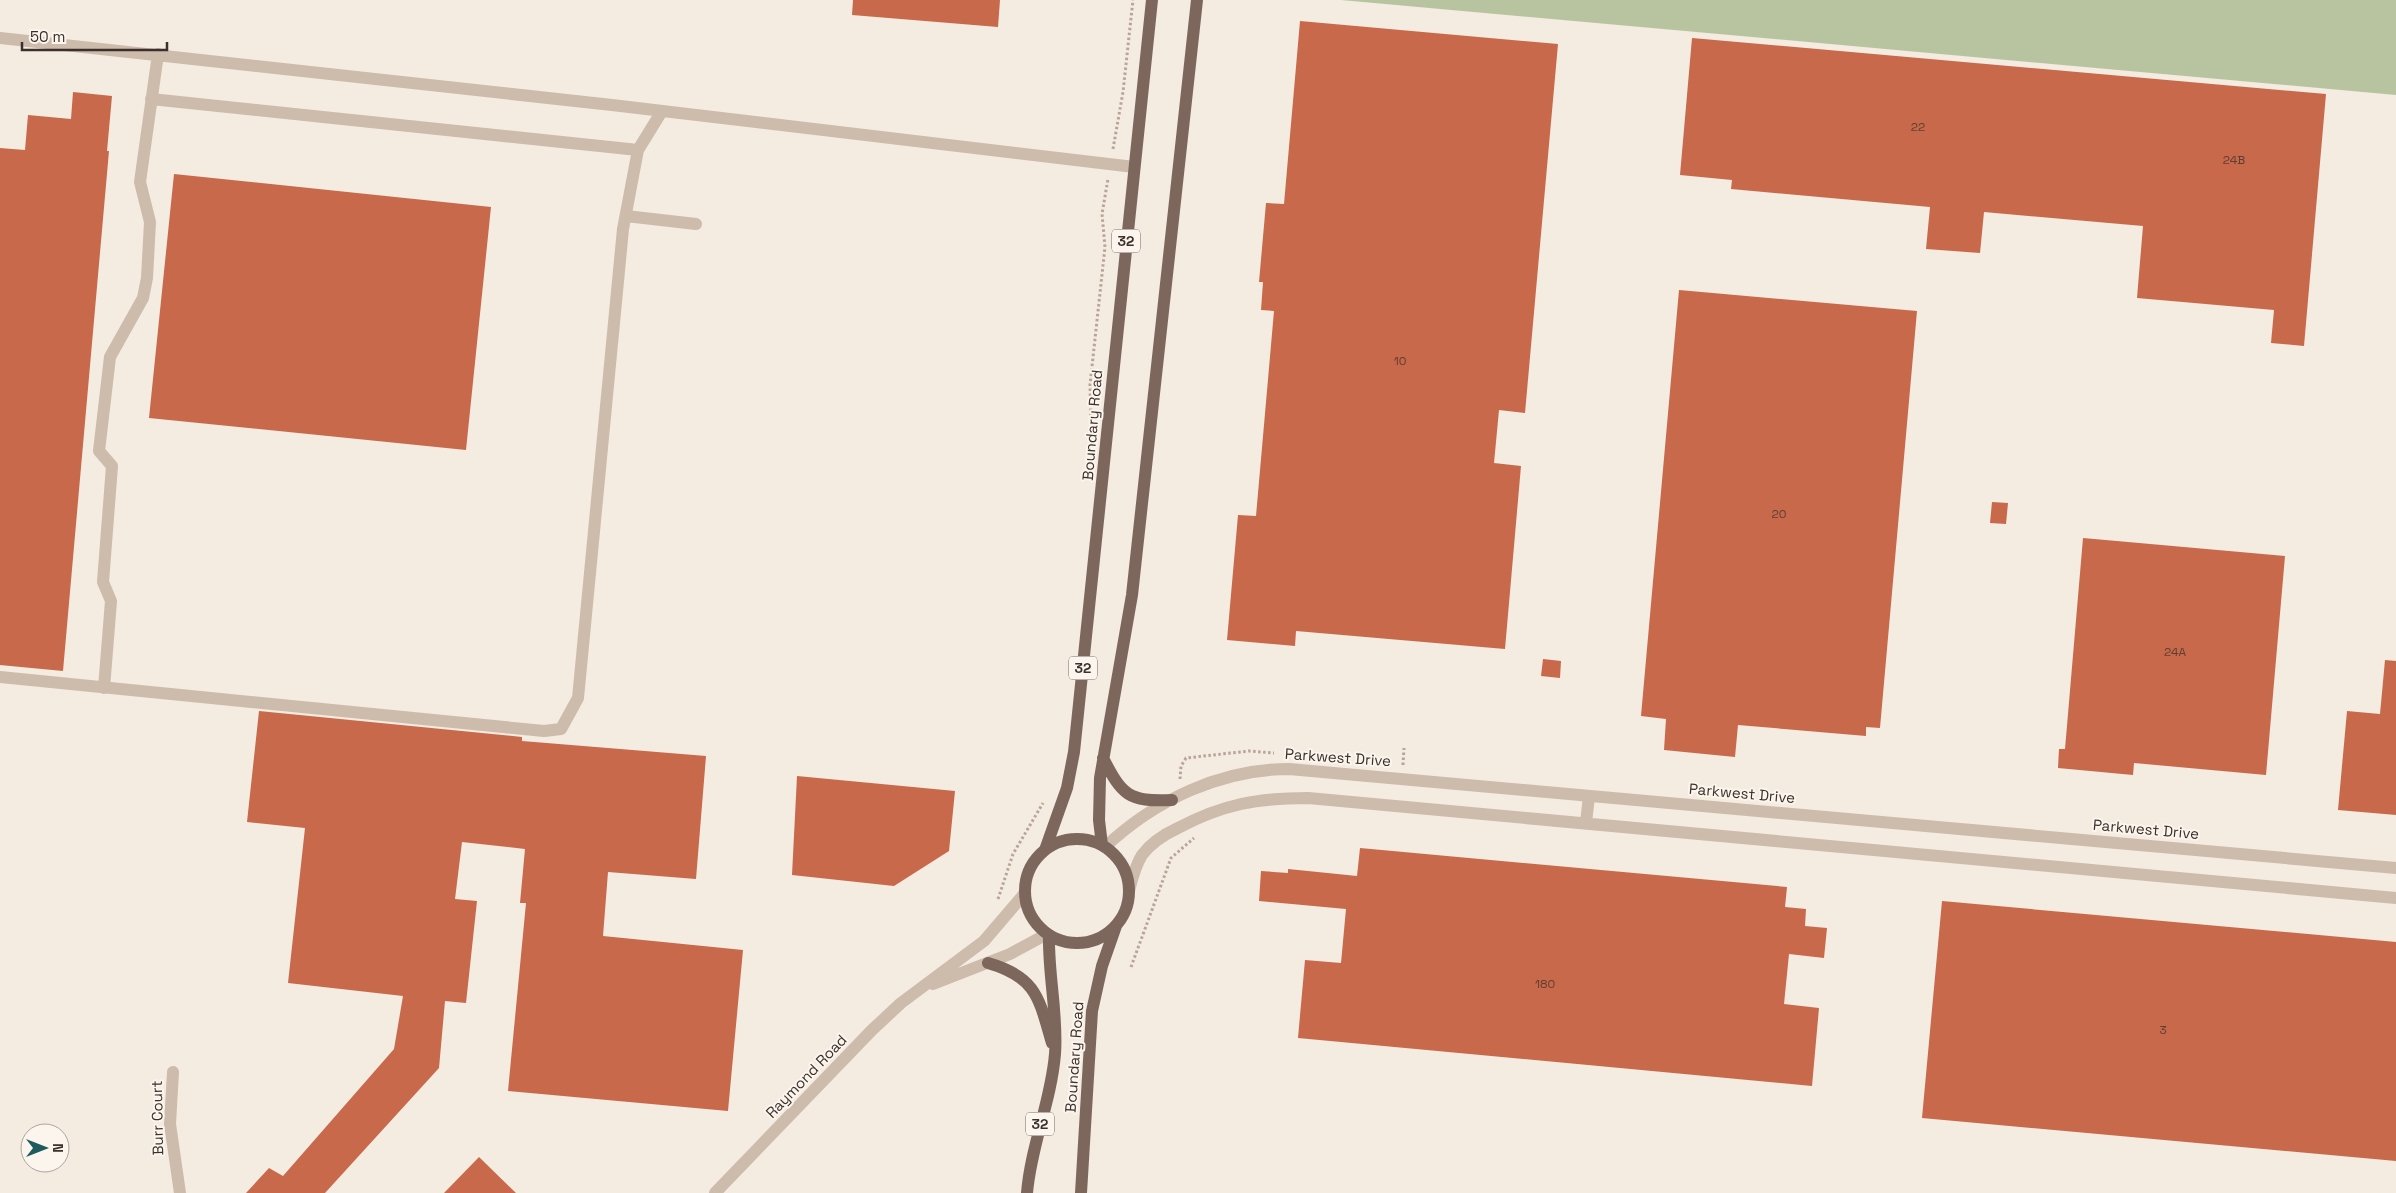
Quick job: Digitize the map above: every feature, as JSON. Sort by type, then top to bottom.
[{"type":"main road","name":"Boundary Road","points":[[1045,850],[1067,788],[1074,752],[1152,0]]},
{"type":"main road","name":"32","points":[[1048,935],[1031,916],[1025,893],[1030,869],[1045,850],[1059,842],[1075,839],[1091,841],[1104,846],[1099,797],[1102,758],[1132,595],[1197,0]]},
{"type":"main road","points":[[1102,758],[1117,785],[1127,794],[1145,800],[1172,800]]},
{"type":"main road","points":[[1048,935],[1058,940],[1078,944],[1099,939],[1116,926],[1126,910],[1129,891],[1127,876],[1121,863],[1104,846]]},
{"type":"main road","name":"Boundary Road","points":[[1081,1193],[1092,1011],[1102,966],[1116,926]]},
{"type":"main road","name":"Boundary Road","points":[[1027,1193],[1029,1167],[1046,1107],[1055,1055],[1056,1026],[1048,958],[1048,935]]},
{"type":"main road","points":[[988,963],[1008,969],[1029,984],[1038,998],[1055,1055]]},
{"type":"street","points":[[0,38],[662,111],[1134,167]]},
{"type":"street","points":[[104,688],[111,601],[103,582],[112,466],[99,451],[110,357],[143,298],[146,278],[150,222],[140,182],[158,54]]},
{"type":"street","points":[[151,99],[638,150]]},
{"type":"street","points":[[0,677],[534,730],[561,729],[578,698],[626,216],[638,150],[662,111]]},
{"type":"street","points":[[626,216],[696,224]]},
{"type":"street","name":"Parkwest Drive","points":[[1104,846],[1172,800],[1214,781],[1254,771],[1271,769],[1309,770],[2396,868]]},
{"type":"street","points":[[1586,822],[1589,796]]},
{"type":"street","points":[[1129,891],[1134,872],[1142,855],[1151,845],[1169,832],[1204,814],[1252,800],[1308,798],[1586,822],[2396,898]]},
{"type":"street","name":"Raymond Road","points":[[716,1193],[872,1030],[900,1003],[925,987],[984,941],[1025,893]]},
{"type":"street","name":"Raymond Road","points":[[925,987],[988,963],[1048,935]]},
{"type":"street","name":"Burr Court","points":[[173,1072],[170,1124],[180,1193]]},
{"type":"path","points":[[1091,425],[1090,385],[1105,246],[1102,214],[1123,92],[1133,0]]},
{"type":"path","points":[[998,901],[1013,854],[1047,795]]},
{"type":"green space","points":[[1341,0],[2396,0],[2396,95]]},
{"type":"building","points":[[853,0],[1000,0],[998,27],[852,15]]},
{"type":"building","points":[[1300,21],[1558,44],[1525,413],[1499,410],[1494,463],[1521,466],[1505,649],[1296,631],[1295,646],[1227,640],[1238,515],[1256,516],[1274,311],[1261,310],[1263,282],[1259,282],[1266,203],[1284,204]]},
{"type":"building","points":[[1692,38],[2326,94],[2304,346],[2271,343],[2274,310],[2137,298],[2143,226],[1984,212],[1980,253],[1926,249],[1930,207],[1731,189],[1732,180],[1680,175]]},
{"type":"building","points":[[73,92],[112,96],[107,151],[109,151],[63,671],[0,665],[0,148],[25,150],[28,115],[71,119]]},
{"type":"building","points":[[174,174],[491,207],[466,450],[149,418]]},
{"type":"building","points":[[1679,290],[1917,311],[1880,728],[1866,727],[1866,736],[1738,725],[1735,757],[1664,750],[1666,719],[1641,716]]},
{"type":"building","points":[[1992,502],[2008,503],[2006,524],[1990,523]]},
{"type":"building","points":[[2083,538],[2285,556],[2266,775],[2134,763],[2133,775],[2058,768],[2059,749],[2065,749]]},
{"type":"building","points":[[1543,659],[1561,661],[1560,678],[1541,676]]},
{"type":"building","points":[[2385,660],[2396,661],[2396,815],[2338,810],[2347,711],[2380,714]]},
{"type":"building","points":[[259,711],[522,737],[522,741],[706,756],[696,879],[608,872],[603,936],[743,950],[728,1111],[508,1091],[526,903],[520,903],[525,849],[462,842],[455,899],[477,901],[466,1003],[445,1001],[439,1068],[325,1193],[246,1193],[269,1168],[283,1176],[394,1049],[403,996],[288,983],[305,828],[247,822]]},
{"type":"building","points":[[797,776],[955,791],[949,851],[894,886],[792,875]]},
{"type":"building","points":[[1360,848],[1787,887],[1785,907],[1806,909],[1805,926],[1827,928],[1824,958],[1789,954],[1784,1004],[1819,1008],[1812,1086],[1298,1038],[1305,960],[1341,963],[1346,909],[1259,901],[1261,871],[1288,873],[1288,869],[1357,876]]},
{"type":"building","points":[[1942,901],[2396,942],[2396,1161],[1922,1118]]},
{"type":"building","points":[[479,1157],[516,1193],[444,1193]]}]
